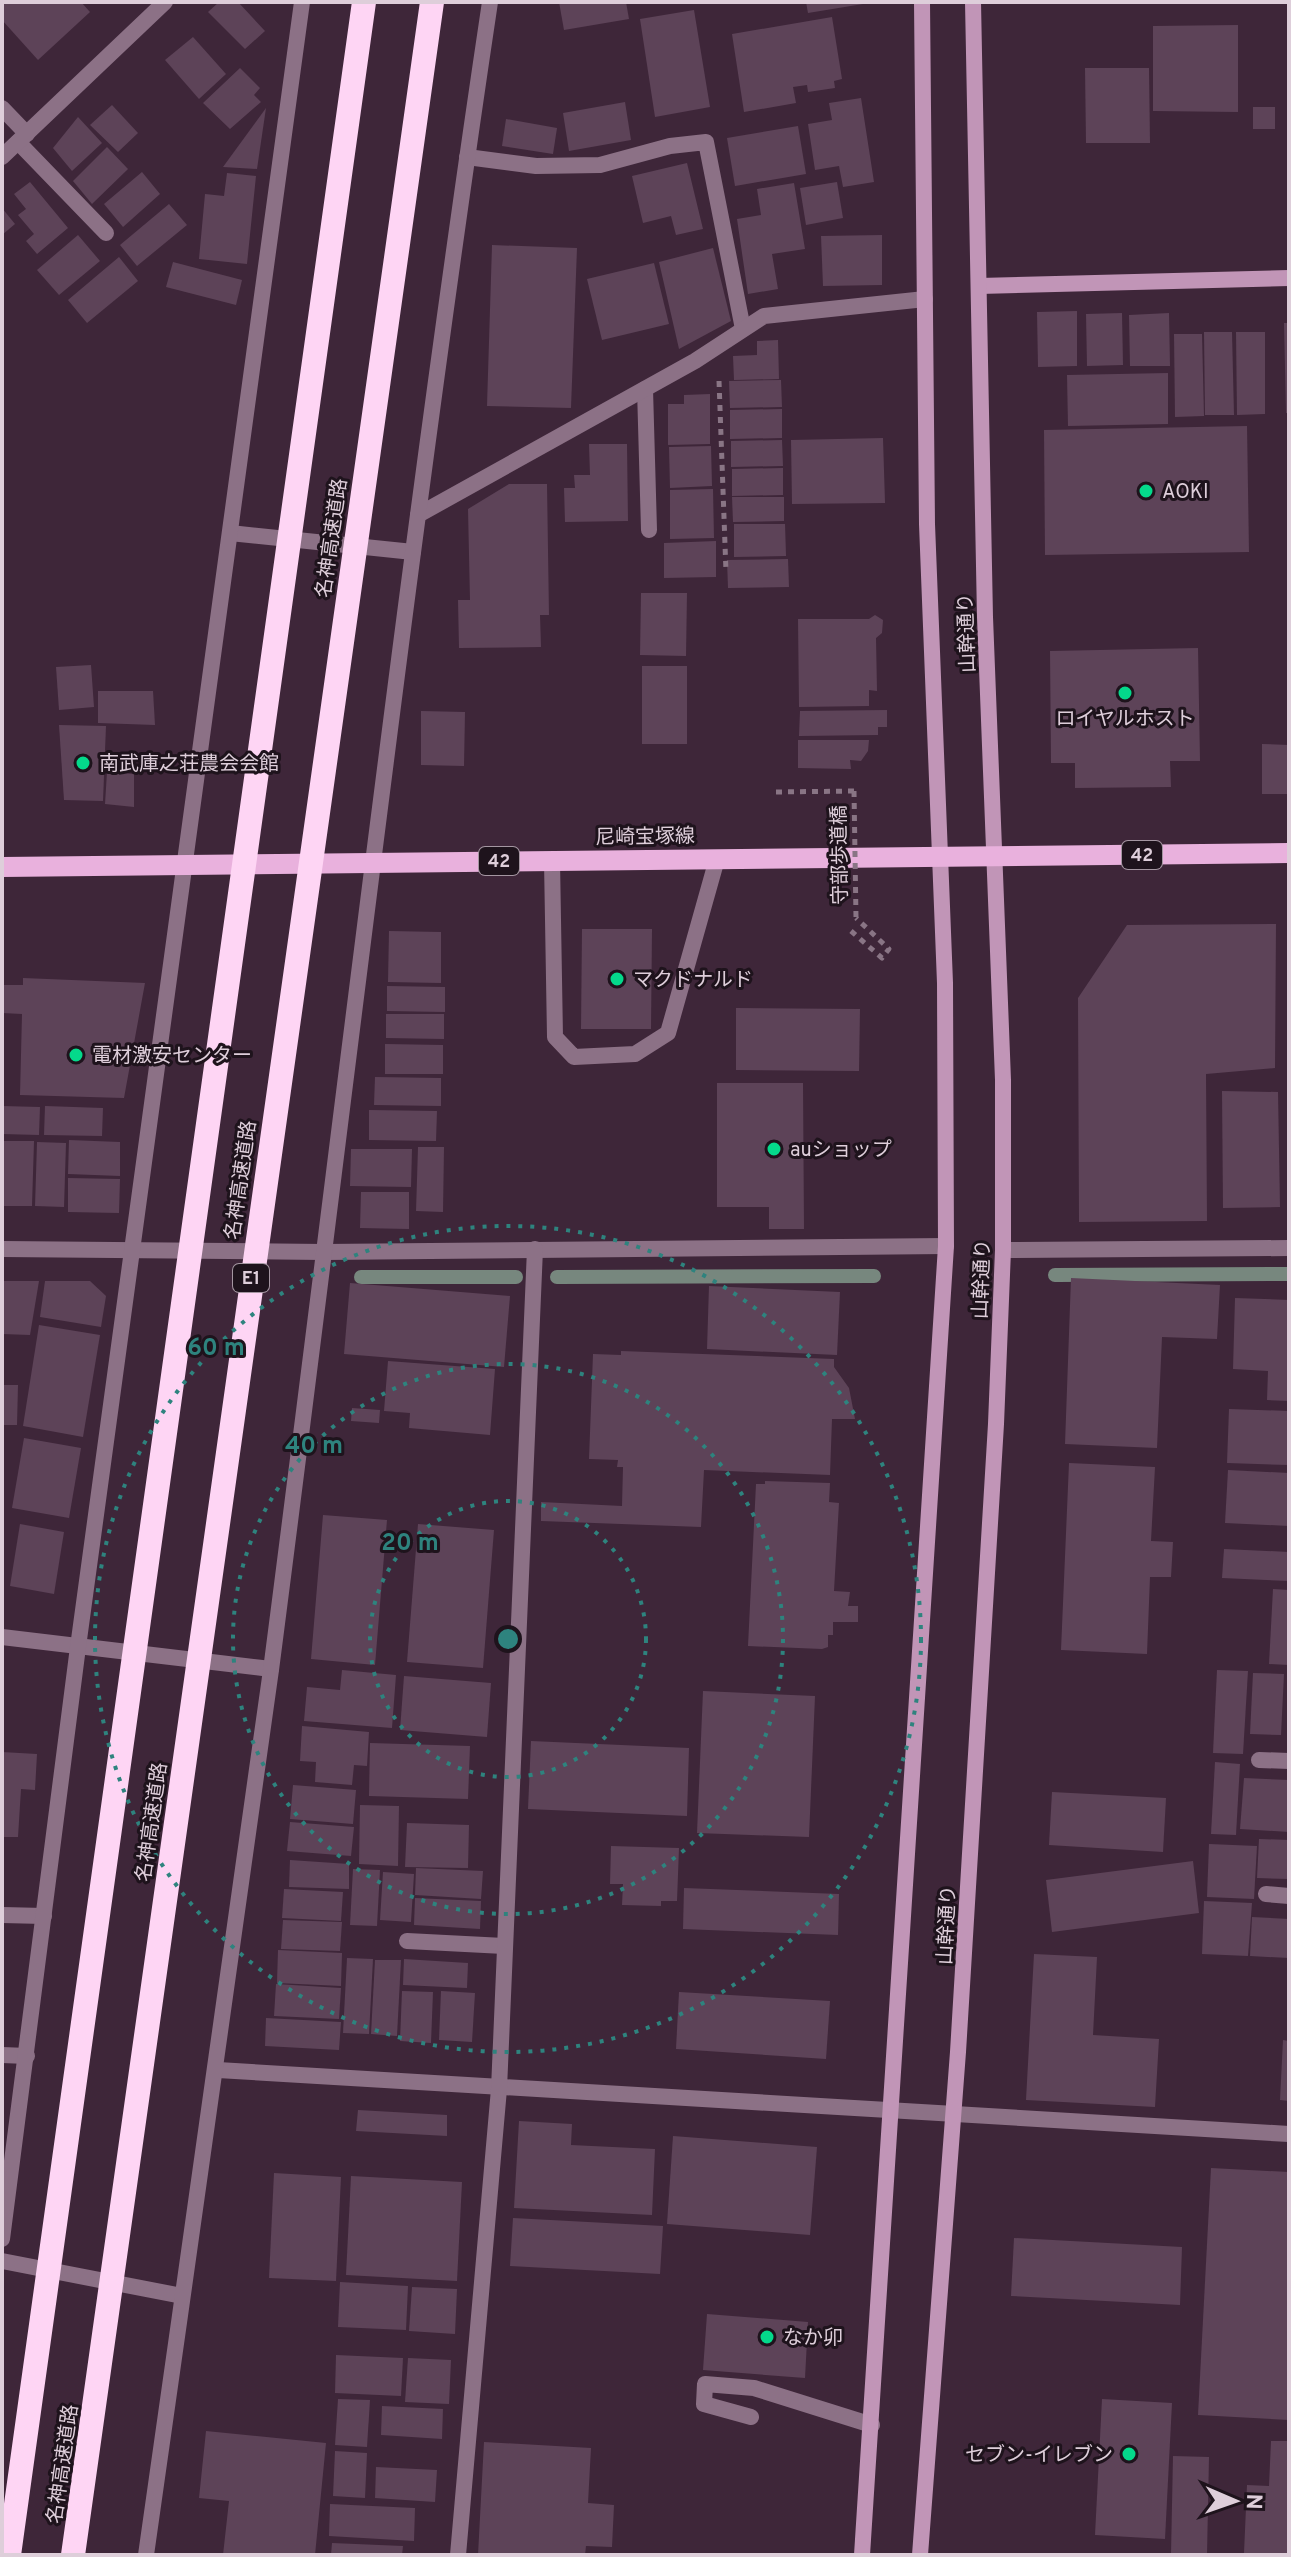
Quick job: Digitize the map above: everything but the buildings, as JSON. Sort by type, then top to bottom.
[{"type":"highway","name":"名神高速道路","points":[[9,2555],[364,2]]},
{"type":"highway","name":"名神高速道路","points":[[73,2555],[432,2]]},
{"type":"main road","name":"尼崎宝塚線","points":[[2,867],[1289,853]]},
{"type":"street","points":[[2,157],[165,2]]},
{"type":"street","points":[[2,2239],[131,1249],[302,2]]},
{"type":"street","points":[[146,2555],[182,2296],[218,2070],[372,863],[490,2]]},
{"type":"street","name":"山幹通り","points":[[862,2555],[946,1246],[945,983],[938,857],[925,299],[922,2]]},
{"type":"street","name":"山幹通り","points":[[920,2555],[958,2052],[996,1424],[1003,1250],[1003,1080],[985,617],[973,2]]},
{"type":"street","points":[[2,108],[22,138],[106,233]]},
{"type":"street","points":[[467,157],[536,166],[600,165],[670,146],[706,142],[743,329]]},
{"type":"street","points":[[979,286],[1289,278]]},
{"type":"street","points":[[418,515],[645,389],[764,316],[925,299]]},
{"type":"street","points":[[645,389],[649,530]]},
{"type":"street","points":[[230,533],[413,552]]},
{"type":"street","points":[[552,861],[555,1037],[574,1057],[635,1054],[668,1033],[717,859]]},
{"type":"street","points":[[2,1249],[324,1252],[946,1246]]},
{"type":"street","points":[[1003,1250],[1289,1248]]},
{"type":"street","points":[[458,2555],[499,2089],[535,1249]]},
{"type":"street","points":[[2,1637],[271,1669]]},
{"type":"street","points":[[1259,1760],[1289,1761]]},
{"type":"street","points":[[1266,1894],[1289,1896]]},
{"type":"street","points":[[2,1915],[44,1916]]},
{"type":"street","points":[[407,1941],[504,1946]]},
{"type":"street","points":[[2,2055],[27,2056]]},
{"type":"street","points":[[218,2070],[1289,2134]]},
{"type":"street","points":[[2,2261],[182,2296]]},
{"type":"street","points":[[751,2417],[704,2404],[705,2384],[754,2388],[872,2425]]},
{"type":"path","points":[[718,346],[726,572]]},
{"type":"path","name":"守部歩道橋","points":[[776,792],[854,791],[856,918],[889,949],[882,958],[851,931]]},
{"type":"waterway","points":[[1055,1275],[1289,1274]]},
{"type":"waterway","points":[[557,1277],[874,1276]]},
{"type":"waterway","points":[[361,1277],[516,1277]]},
{"type":"place","name":"AOKI","points":[[1146,491]]},
{"type":"place","name":"ロイヤルホスト","points":[[1125,693]]},
{"type":"place","name":"南武庫之荘農会会館","points":[[83,763]]},
{"type":"place","name":"マクドナルド","points":[[617,979]]},
{"type":"place","name":"電材激安センター","points":[[76,1055]]},
{"type":"place","name":"auショップ","points":[[774,1149]]},
{"type":"place","name":"なか卯","points":[[767,2337]]},
{"type":"place","name":"セブン-イレブン","points":[[1129,2454]]}]
